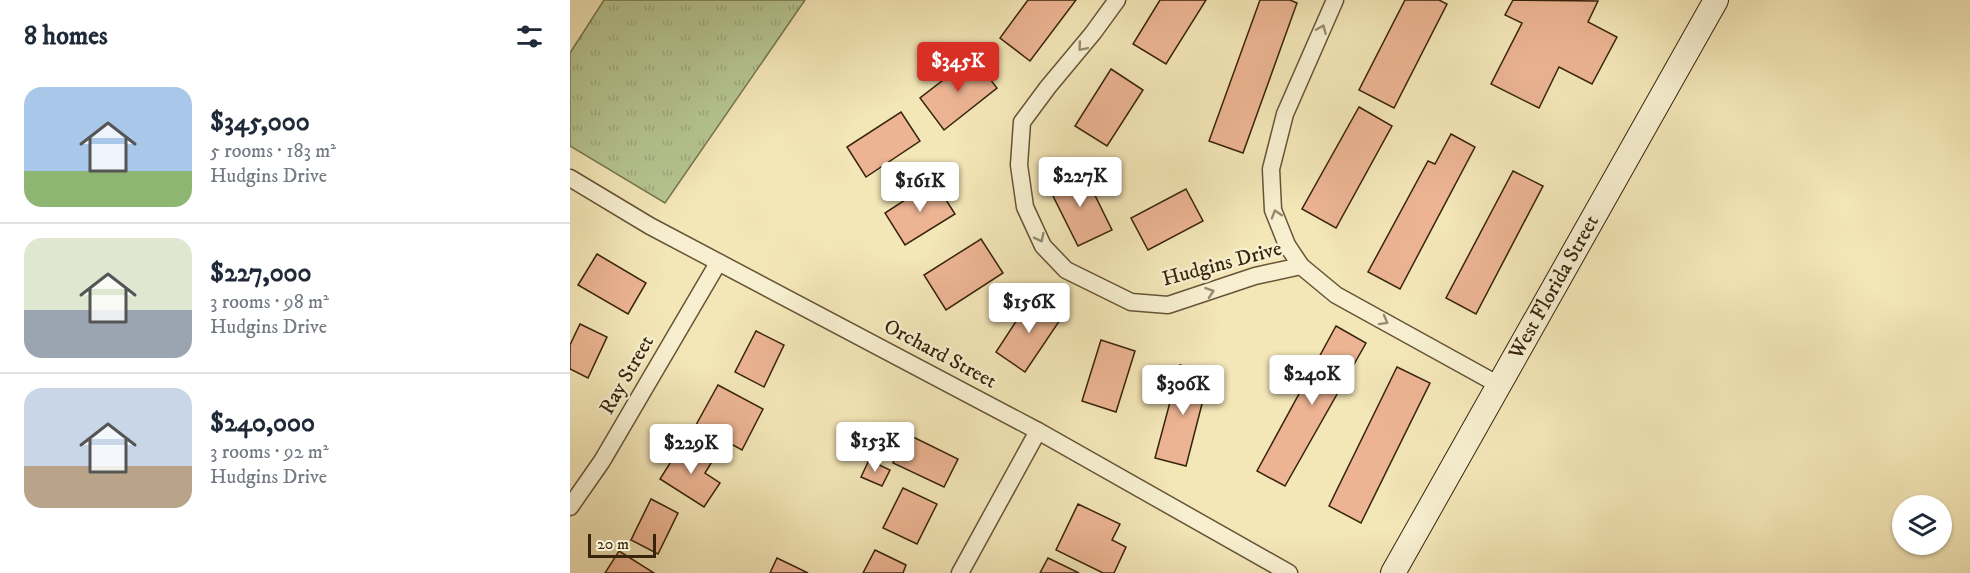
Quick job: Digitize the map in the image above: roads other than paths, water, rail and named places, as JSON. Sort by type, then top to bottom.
[{"type":"main road","name":"West Florida Street","points":[[1393,573],[1716,0]]},
{"type":"street","name":"Hudgins Drive","points":[[1117,0],[1022,122],[1020,165],[1025,207],[1043,246],[1066,270],[1131,302],[1168,305],[1255,276],[1301,266],[1336,295],[1499,385]]},
{"type":"street","points":[[1301,266],[1287,245],[1274,210],[1271,169],[1285,114],[1335,0]]},
{"type":"street","name":"Orchard Street","points":[[570,178],[718,263],[1038,431],[1288,573]]},
{"type":"street","name":"Ray Street","points":[[570,507],[602,461],[718,263]]},
{"type":"street","points":[[960,573],[1038,431]]}]
